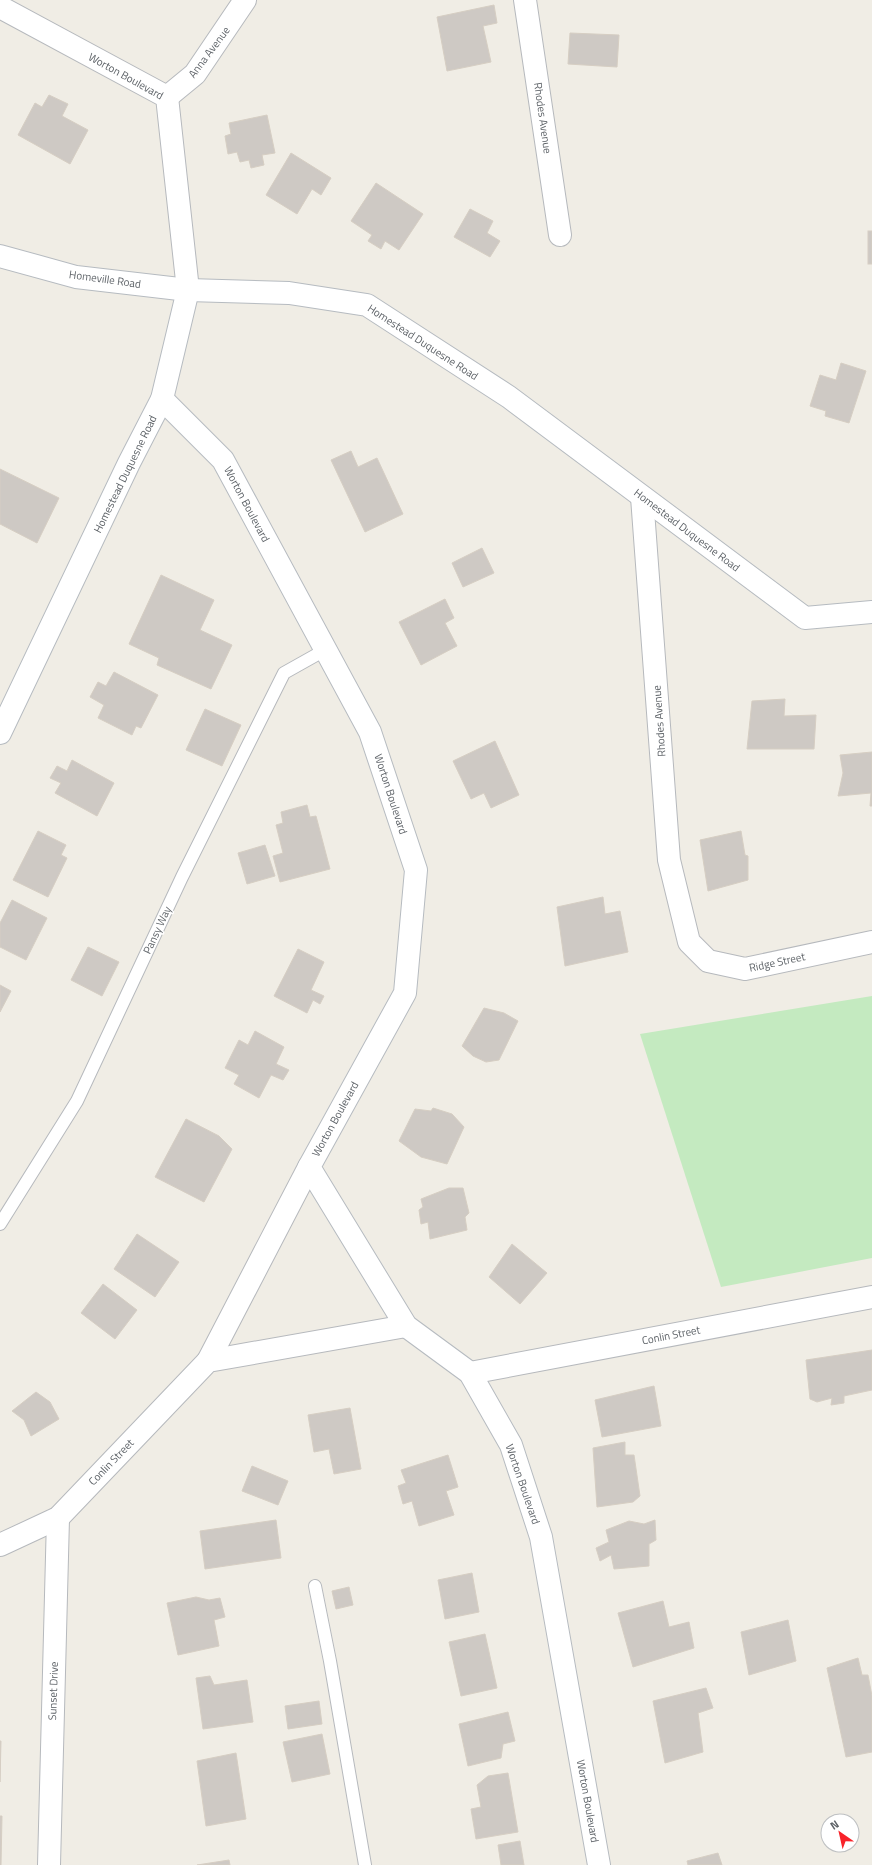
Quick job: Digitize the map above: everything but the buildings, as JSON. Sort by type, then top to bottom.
[{"type":"street","name":"Anna Avenue","points":[[167,97],[195,74],[245,0]]},
{"type":"street","name":"Rhodes Avenue","points":[[525,0],[560,235]]},
{"type":"street","name":"Worton Boulevard","points":[[0,7],[167,97],[188,290]]},
{"type":"street","name":"Homeville Road","points":[[0,256],[76,277],[188,290]]},
{"type":"street","name":"Homestead Duquesne Road","points":[[0,733],[162,398],[188,290],[289,293],[367,305],[509,397],[642,498],[805,618],[872,612]]},
{"type":"street","name":"Worton Boulevard","points":[[162,398],[223,460],[370,732],[416,870],[405,993],[309,1166],[406,1326],[470,1373],[511,1445],[541,1537],[599,1865]]},
{"type":"street","name":"Rhodes Avenue","points":[[642,498],[669,860],[689,942]]},
{"type":"street","name":"Ridge Street","points":[[689,942],[708,961],[745,969],[872,942]]},
{"type":"street","name":"Conlin Street","points":[[0,1545],[58,1518],[208,1360],[309,1166]]},
{"type":"street","name":"Conlin Street","points":[[470,1373],[872,1297]]},
{"type":"street","points":[[208,1360],[406,1326]]},
{"type":"street","name":"Sunset Drive","points":[[49,1865],[58,1518]]},
{"type":"lane","name":"Pansy Way","points":[[0,1224],[77,1101],[182,877],[284,673],[325,650]]},
{"type":"lane","points":[[315,1586],[330,1661],[365,1865]]},
{"type":"green space","points":[[872,996],[872,1258],[721,1287],[640,1034]]}]
